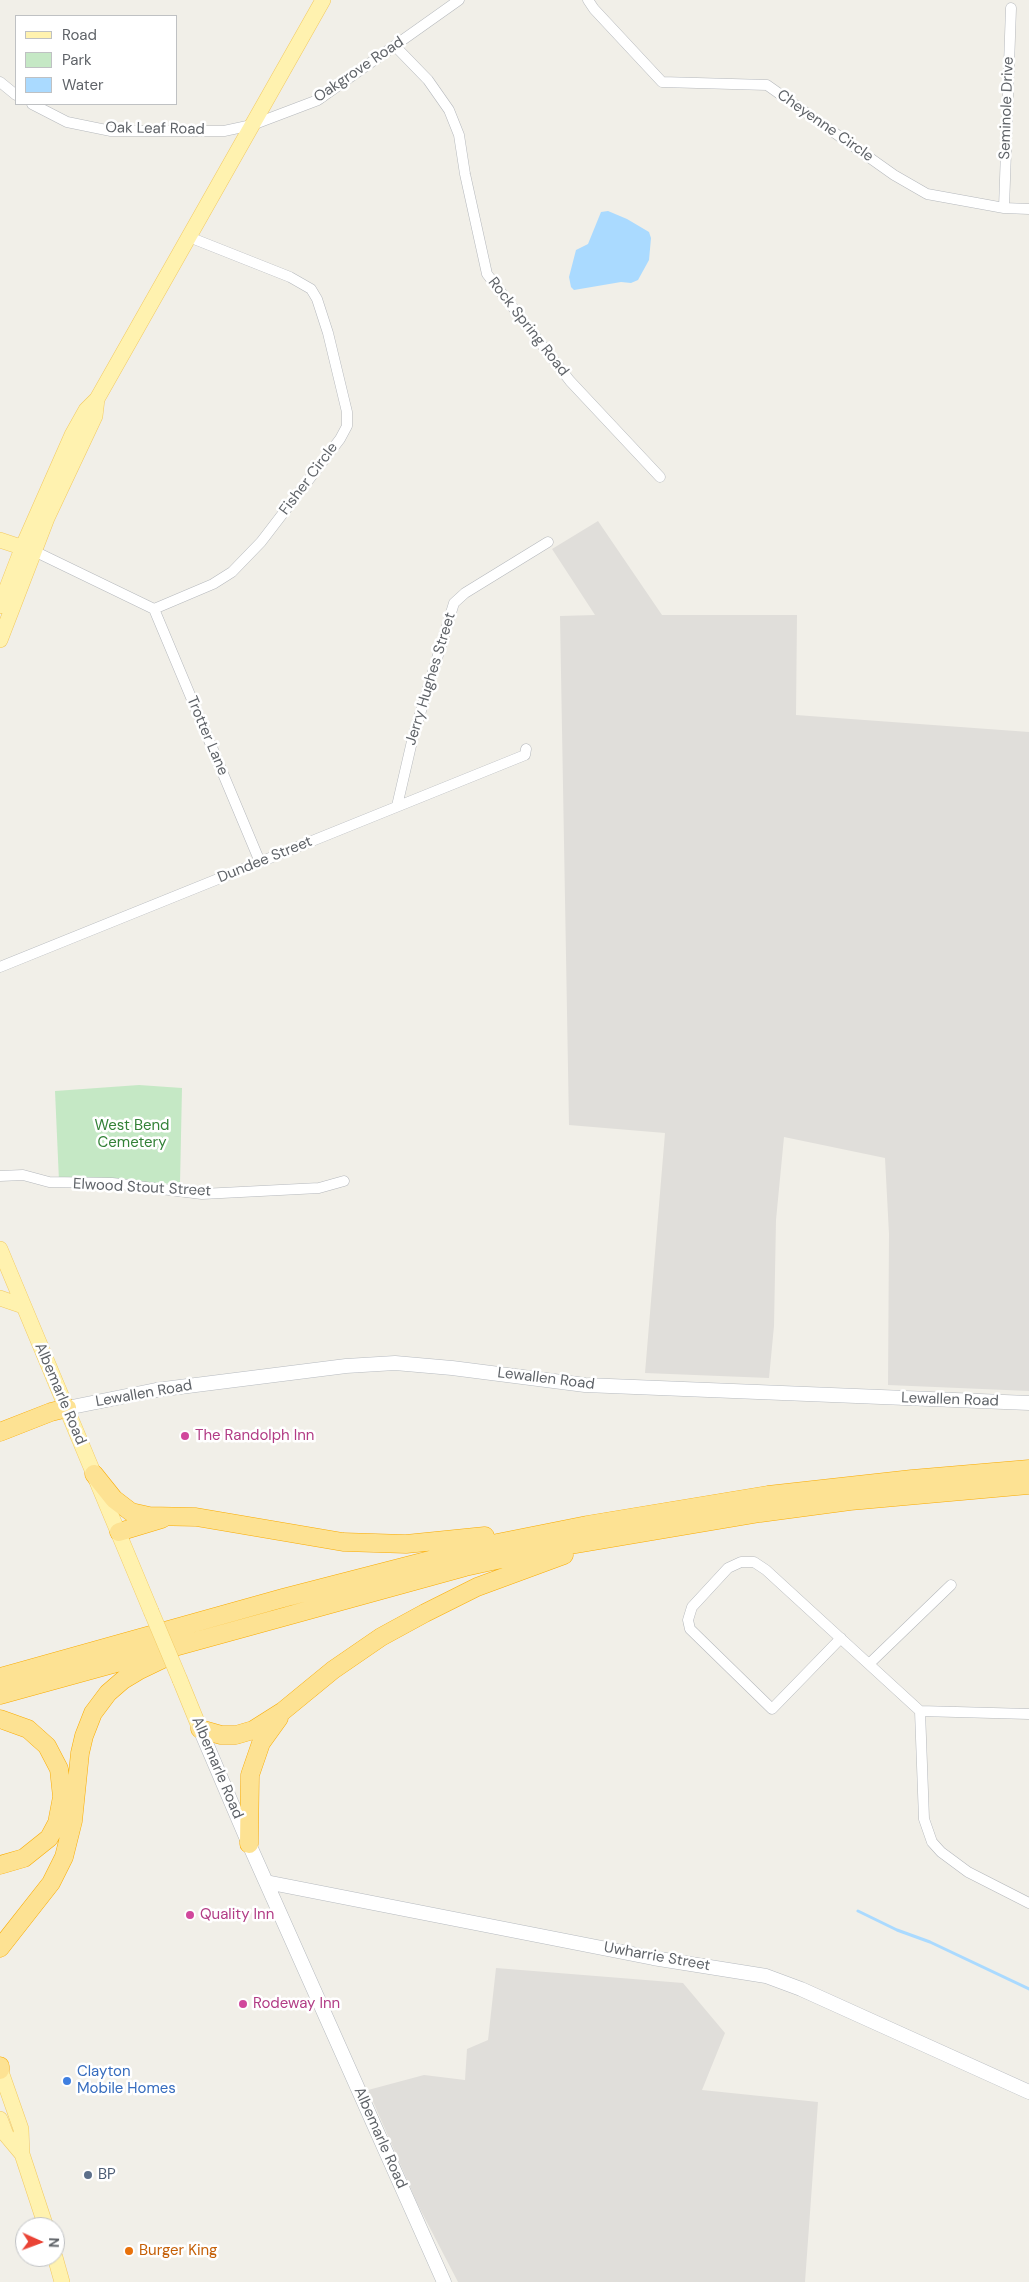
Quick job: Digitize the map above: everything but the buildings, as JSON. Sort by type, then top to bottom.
[{"type":"highway","points":[[0,1432],[51,1412],[67,1408]]},
{"type":"highway","points":[[0,1677],[283,1598],[492,1544],[587,1524],[768,1495],[912,1479],[1029,1469]]},
{"type":"highway","points":[[94,1474],[114,1500],[131,1512],[149,1516],[196,1517],[343,1542],[406,1544],[587,1524]]},
{"type":"highway","points":[[0,1694],[464,1567],[624,1535],[850,1501],[1029,1485]]},
{"type":"highway","points":[[119,1532],[170,1516]]},
{"type":"highway","points":[[200,1729],[221,1735],[236,1735],[253,1730],[283,1711],[332,1670],[382,1637],[425,1613],[477,1587],[624,1535]]},
{"type":"highway","points":[[0,1948],[51,1883],[64,1858],[73,1821],[82,1745],[87,1727],[98,1706],[115,1687],[138,1671],[164,1659],[209,1645],[224,1633]]},
{"type":"highway","points":[[249,1844],[250,1775],[261,1743],[283,1711]]},
{"type":"highway","points":[[0,1719],[28,1729],[47,1746],[58,1768],[62,1797],[57,1823],[48,1838],[24,1858],[0,1865]]},
{"type":"main road","points":[[0,606],[95,416],[97,399],[323,0]]},
{"type":"main road","points":[[0,540],[28,549]]},
{"type":"main road","points":[[0,640],[28,549]]},
{"type":"main road","name":"Albemarle Road","points":[[0,1248],[200,1729]]},
{"type":"main road","points":[[0,1298],[23,1306]]},
{"type":"main road","points":[[0,2069],[21,2129],[22,2154],[43,2217]]},
{"type":"main road","points":[[0,2120],[6,2135],[22,2154]]},
{"type":"main road","points":[[58,2267],[62,2282]]},
{"type":"street","name":"Oakgrove Road","points":[[252,126],[318,100],[458,0]]},
{"type":"street","name":"Cheyenne Circle","points":[[588,0],[594,9],[662,82],[767,85],[894,175],[927,194],[1004,208],[1029,209]]},
{"type":"street","name":"Seminole Drive","points":[[1004,208],[1011,8]]},
{"type":"street","name":"Rock Spring Road","points":[[395,46],[428,80],[449,110],[459,135],[465,174],[487,274],[570,381],[660,477]]},
{"type":"street","points":[[0,82],[15,95]]},
{"type":"street","name":"Oak Leaf Road","points":[[34,105],[67,122],[111,131],[224,131],[252,126]]},
{"type":"street","name":"Fisher Circle","points":[[154,609],[199,590],[232,572],[261,542],[340,439],[347,426],[347,412],[328,333],[317,299],[311,289],[290,277],[189,236]]},
{"type":"street","name":"Jerry Hughes Street","points":[[398,806],[413,737],[454,603],[465,593],[548,542]]},
{"type":"street","points":[[28,549],[154,609]]},
{"type":"street","name":"Trotter Lane","points":[[154,609],[260,862]]},
{"type":"street","name":"Dundee Street","points":[[0,967],[525,755],[526,749]]},
{"type":"street","name":"Elwood Stout Street","points":[[0,1176],[23,1175],[48,1182],[112,1183],[202,1194],[319,1188],[344,1181]]},
{"type":"street","name":"Lewallen Road","points":[[67,1408],[156,1390],[346,1366],[395,1363],[452,1368],[585,1385],[1029,1404]]},
{"type":"street","points":[[841,1638],[772,1709],[690,1629],[688,1620],[692,1607],[728,1568],[742,1562],[754,1562],[766,1570],[841,1638],[920,1711],[1029,1714]]},
{"type":"street","points":[[869,1664],[951,1584]]},
{"type":"street","points":[[920,1711],[924,1820],[932,1842],[941,1852],[968,1872],[1029,1903]]},
{"type":"street","name":"Albemarle Road","points":[[200,1729],[249,1844],[444,2282]]},
{"type":"street","name":"Uwharrie Street","points":[[266,1882],[639,1955],[766,1976],[801,1988],[1029,2092]]},
{"type":"shaded area","points":[[598,521],[662,615],[797,615],[796,715],[1029,732],[1029,1391],[888,1385],[889,1234],[885,1158],[784,1137],[776,1220],[774,1326],[769,1378],[645,1373],[665,1133],[569,1125],[560,616],[595,615],[552,549]]},
{"type":"shaded area","points":[[496,1968],[683,1983],[725,2033],[702,2090],[818,2102],[805,2282],[458,2282],[418,2205],[368,2090],[424,2075],[465,2080],[467,2049],[488,2040]]},
{"type":"green space","name":"West Bend Cemetery","points":[[139,1085],[182,1088],[180,1184],[59,1181],[55,1091]]},
{"type":"water","points":[[608,211],[627,219],[649,232],[651,238],[649,260],[638,280],[631,283],[621,282],[574,290],[571,287],[569,277],[576,250],[588,244],[601,212]]},
{"type":"waterway","points":[[858,1911],[897,1930],[930,1942],[1029,1989]]},
{"type":"place","name":"The Randolph Inn","points":[[185,1436]]},
{"type":"place","name":"Quality Inn","points":[[190,1915]]},
{"type":"place","name":"Rodeway Inn","points":[[243,2004]]},
{"type":"place","name":"Clayton Mobile Homes","points":[[67,2081]]},
{"type":"place","name":"BP","points":[[88,2175]]},
{"type":"place","name":"Burger King","points":[[129,2251]]}]
